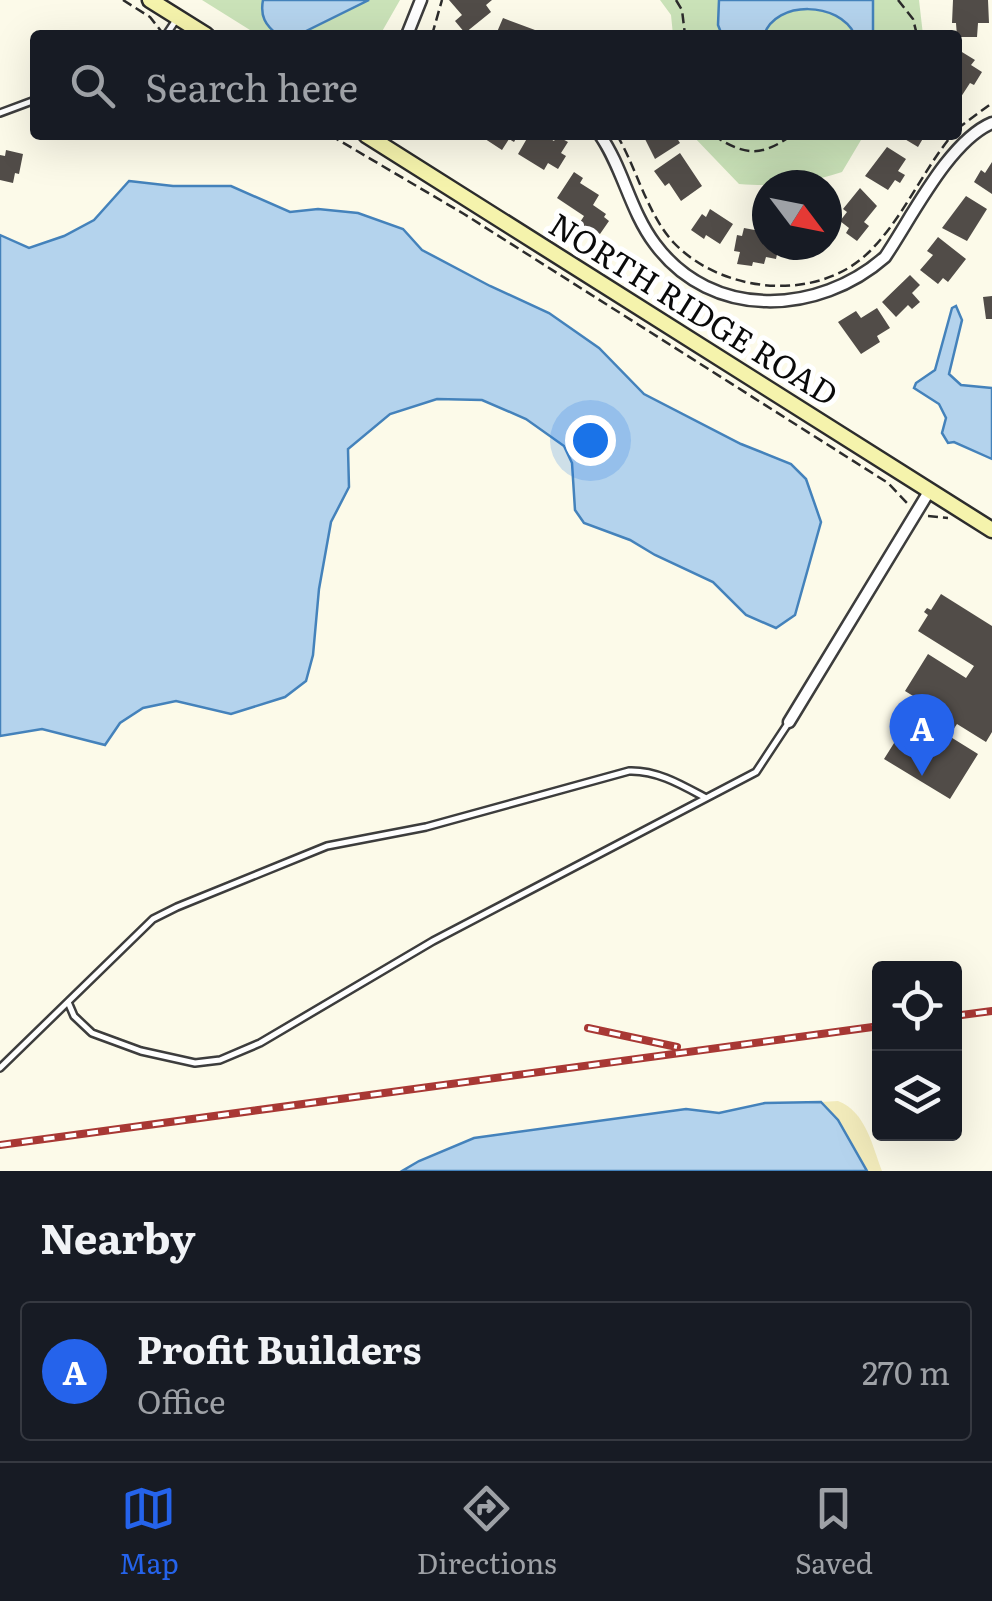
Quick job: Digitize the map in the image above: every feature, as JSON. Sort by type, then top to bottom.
[{"type":"main road","points":[[150,0],[182,26]]},
{"type":"main road","name":"NORTH RIDGE ROAD","points":[[374,140],[992,530]]},
{"type":"street","points":[[409,30],[421,0]]},
{"type":"street","points":[[603,140],[655,244],[677,266],[732,297],[792,302],[828,293],[886,257],[947,163],[972,133],[992,123]]},
{"type":"street","points":[[789,722],[930,490]]},
{"type":"lane","points":[[0,114],[30,102]]},
{"type":"lane","points":[[68,1002],[74,1016],[92,1033],[141,1051],[195,1063],[220,1060],[260,1043],[433,942],[756,772],[789,722]]},
{"type":"lane","points":[[0,1068],[153,919],[327,846],[426,827],[629,771],[659,776],[706,798]]},
{"type":"path","points":[[123,0],[150,17],[162,30]]},
{"type":"path","points":[[434,30],[442,0]]},
{"type":"path","points":[[676,0],[682,10],[684,30]]},
{"type":"path","points":[[898,0],[913,19],[916,30]]},
{"type":"path","points":[[962,125],[992,104]]},
{"type":"path","points":[[338,140],[464,214],[888,483],[903,502],[931,518],[950,518]]},
{"type":"path","points":[[619,140],[658,220],[674,243],[709,270],[742,281],[787,287],[837,272],[866,255],[949,140]]},
{"type":"path","points":[[721,140],[733,148],[760,152],[785,140]]},
{"type":"green space","points":[[202,0],[400,0],[383,30],[250,30]]},
{"type":"green space","points":[[660,0],[919,0],[922,30],[672,30],[671,15]]},
{"type":"green space","points":[[697,140],[861,140],[842,172],[752,170],[752,184],[739,184]]},
{"type":"sand","points":[[838,1101],[862,1121],[882,1171],[867,1171],[838,1121],[821,1102]]},
{"type":"water","points":[[263,0],[369,0],[308,30],[272,30],[262,11]]},
{"type":"water","points":[[719,0],[873,0],[873,30],[851,30],[836,16],[808,9],[781,15],[767,30],[720,30]]},
{"type":"water","points":[[129,181],[231,186],[290,212],[318,209],[358,213],[403,229],[422,250],[549,313],[599,348],[644,394],[741,444],[791,464],[806,479],[821,522],[795,615],[776,628],[746,615],[713,582],[630,540],[584,523],[575,510],[572,463],[564,446],[526,419],[482,400],[437,399],[390,414],[348,449],[349,487],[331,522],[306,681],[285,697],[231,714],[176,701],[143,708],[120,723],[105,745],[42,729],[0,736],[0,235],[29,248],[64,236],[94,220]]},
{"type":"water","points":[[956,306],[962,320],[949,374],[961,385],[992,388],[992,459],[948,443],[942,433],[946,418],[939,404],[914,388],[935,370],[952,308]]},
{"type":"water","points":[[821,1102],[838,1120],[867,1171],[402,1171],[474,1138],[686,1109],[719,1113],[765,1103]]},
{"type":"building","points":[[449,0],[492,0],[486,5],[491,12],[469,30],[462,30],[455,21],[462,15]]},
{"type":"building","points":[[953,0],[988,0],[989,23],[978,23],[977,37],[962,37],[962,30],[956,30],[956,23],[952,23]]},
{"type":"building","points":[[503,18],[535,30],[498,30]]},
{"type":"building","points":[[962,52],[975,60],[971,65],[982,72],[974,85],[970,83],[962,95]]},
{"type":"building","points":[[487,140],[508,140],[502,150]]},
{"type":"building","points":[[526,140],[568,142],[558,169],[548,163],[544,170],[518,154]]},
{"type":"building","points":[[646,140],[678,140],[680,143],[655,159]]},
{"type":"building","points":[[887,147],[906,159],[898,171],[905,175],[888,190],[865,176]]},
{"type":"building","points":[[6,150],[23,154],[13,183],[0,180],[0,155],[5,156]]},
{"type":"building","points":[[680,153],[702,186],[681,201],[669,183],[665,186],[654,171]]},
{"type":"building","points":[[992,162],[992,194],[974,182]]},
{"type":"building","points":[[574,172],[583,178],[580,183],[599,195],[593,205],[609,221],[600,234],[595,231],[592,236],[577,227],[584,216],[557,198]]},
{"type":"building","points":[[860,188],[877,206],[864,222],[869,226],[857,241],[846,233],[849,228],[842,218],[847,212],[843,209]]},
{"type":"building","points":[[966,196],[987,209],[967,241],[942,228]]},
{"type":"building","points":[[710,209],[733,224],[720,244],[691,230]]},
{"type":"building","points":[[744,228],[752,229],[752,260],[765,260],[764,264],[737,264],[740,252],[734,251],[737,235],[742,236]]},
{"type":"building","points":[[938,237],[966,259],[948,282],[943,278],[938,284],[920,270],[933,255],[927,251]]},
{"type":"building","points":[[910,275],[920,285],[912,293],[920,302],[912,309],[908,305],[896,317],[882,302]]},
{"type":"building","points":[[992,296],[992,319],[986,319],[983,297]]},
{"type":"building","points":[[877,308],[890,328],[877,336],[880,342],[861,354],[838,322],[856,311],[861,318]]},
{"type":"building","points":[[941,594],[992,626],[992,732],[986,742],[957,724],[949,736],[978,754],[950,799],[884,759],[913,713],[944,733],[952,720],[905,691],[928,654],[966,678],[974,666],[918,631],[928,615],[924,612],[927,608],[931,610]]},
{"type":"railway","points":[[962,1015],[992,1011]]},
{"type":"railway","points":[[0,1145],[872,1027]]},
{"type":"railway","points":[[588,1028],[677,1047]]},
{"type":"place","name":"Profit Builders","points":[[922,776]]}]
